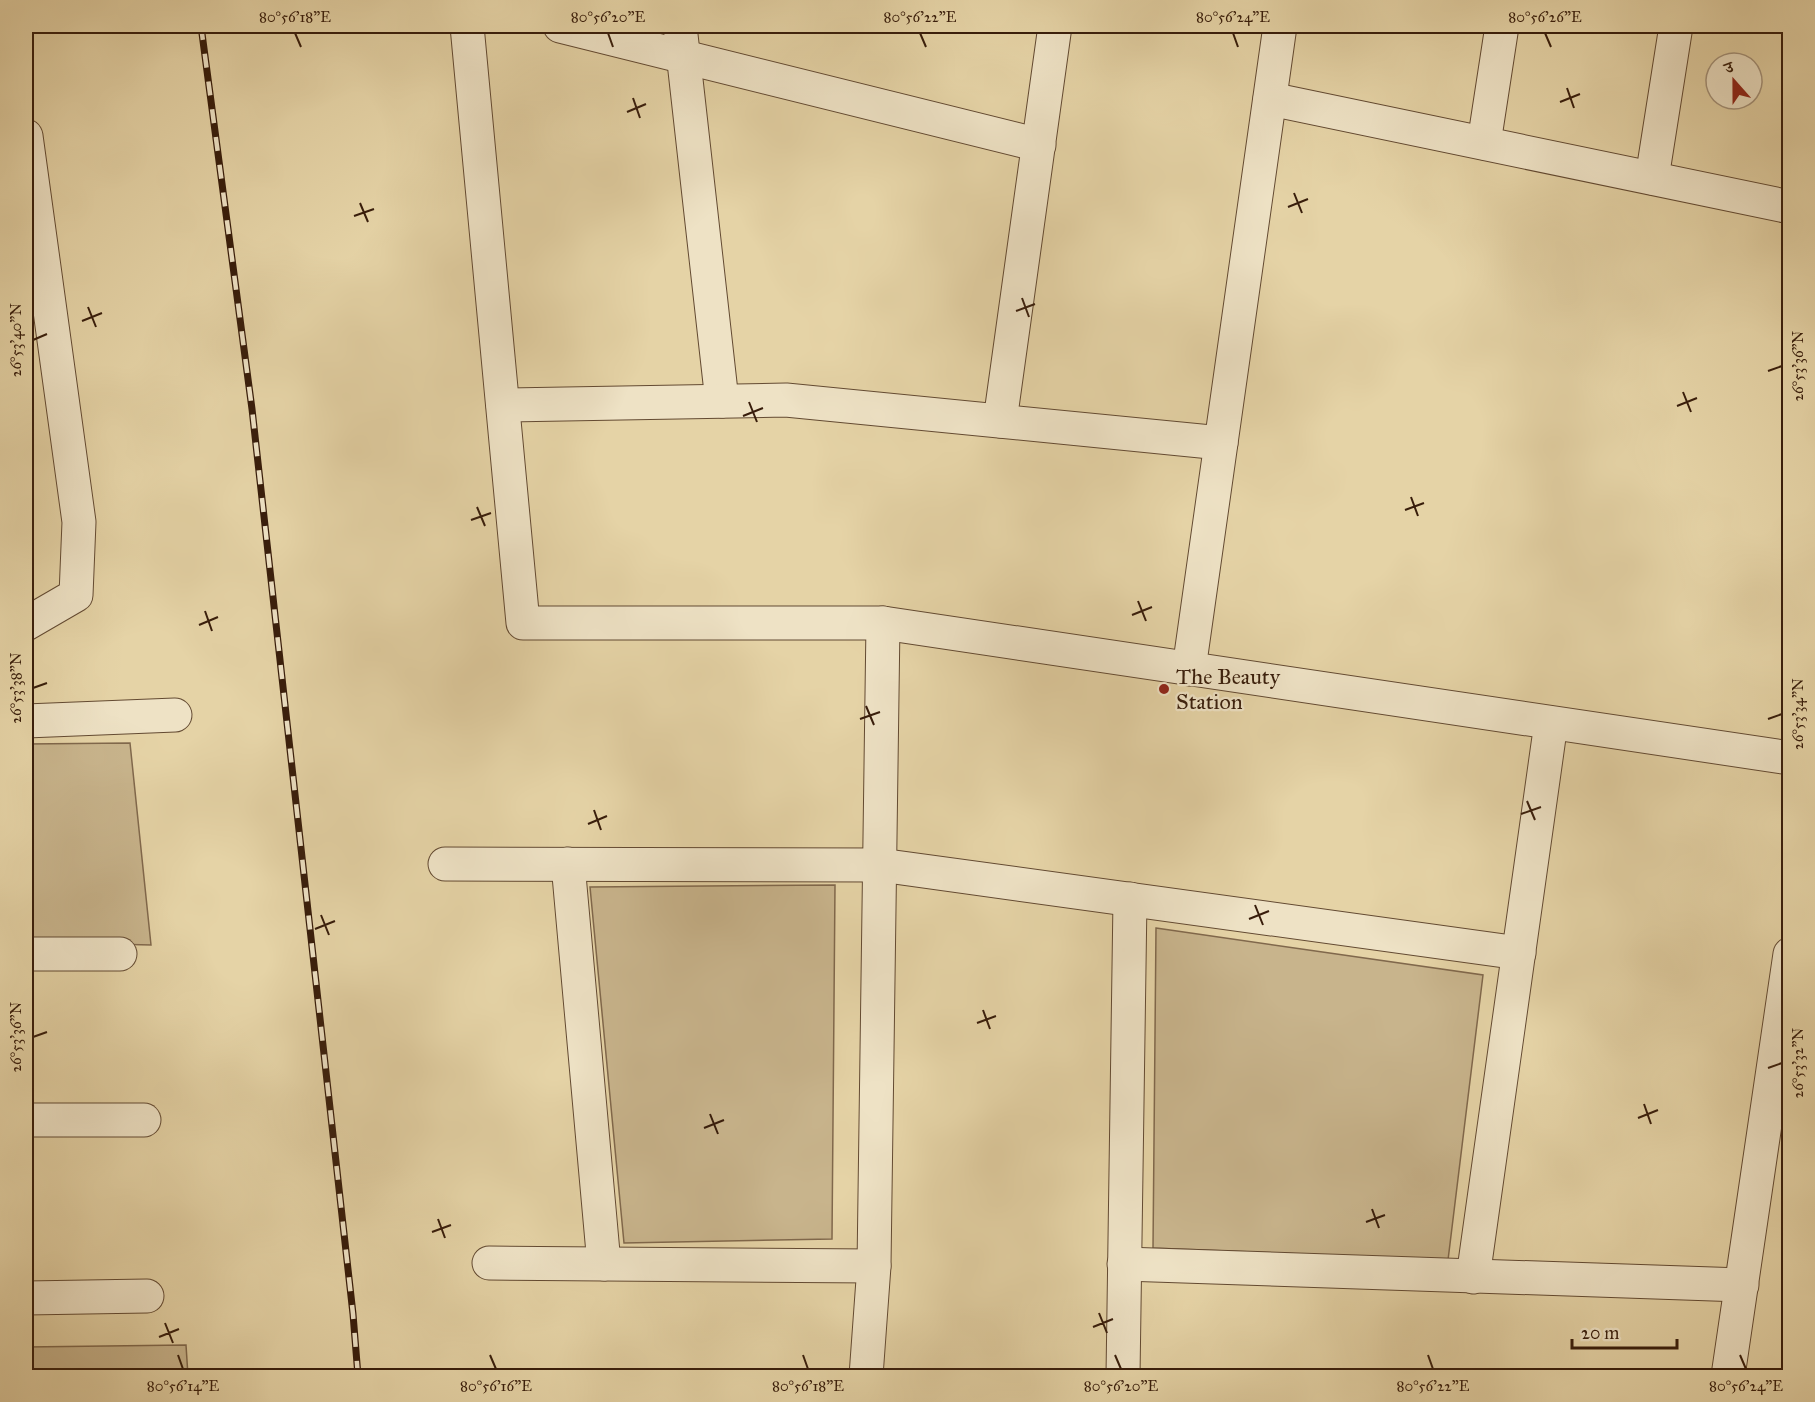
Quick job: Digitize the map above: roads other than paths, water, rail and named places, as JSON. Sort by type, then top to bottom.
[{"type":"street","points":[[467,26],[523,623],[883,623],[1790,758]]},
{"type":"street","points":[[560,26],[682,41],[1039,145]]},
{"type":"street","points":[[1000,421],[1055,26]]},
{"type":"street","points":[[1189,669],[1280,26]]},
{"type":"street","points":[[1484,143],[1502,26]]},
{"type":"street","points":[[1652,178],[1676,26]]},
{"type":"street","points":[[682,41],[722,401]]},
{"type":"street","points":[[1270,99],[1790,207]]},
{"type":"street","points":[[26,136],[79,522],[76,594],[26,624]]},
{"type":"street","points":[[502,405],[786,400],[1221,443]]},
{"type":"street","points":[[866,1377],[874,1266],[883,623]]},
{"type":"street","points":[[26,721],[175,715]]},
{"type":"street","points":[[1473,1277],[1551,723]]},
{"type":"street","points":[[445,864],[880,865],[1519,953]]},
{"type":"street","points":[[568,864],[604,1264]]},
{"type":"street","points":[[1123,1377],[1130,899]]},
{"type":"street","points":[[26,954],[120,954]]},
{"type":"street","points":[[1728,1377],[1790,954]]},
{"type":"street","points":[[26,1120],[144,1120]]},
{"type":"street","points":[[489,1263],[874,1266]]},
{"type":"street","points":[[1124,1264],[1742,1285]]},
{"type":"street","points":[[26,1298],[147,1296]]},
{"type":"railway","points":[[201,26],[252,409],[358,1376]]},
{"type":"place","name":"The Beauty Station","points":[[1164,689]]}]
